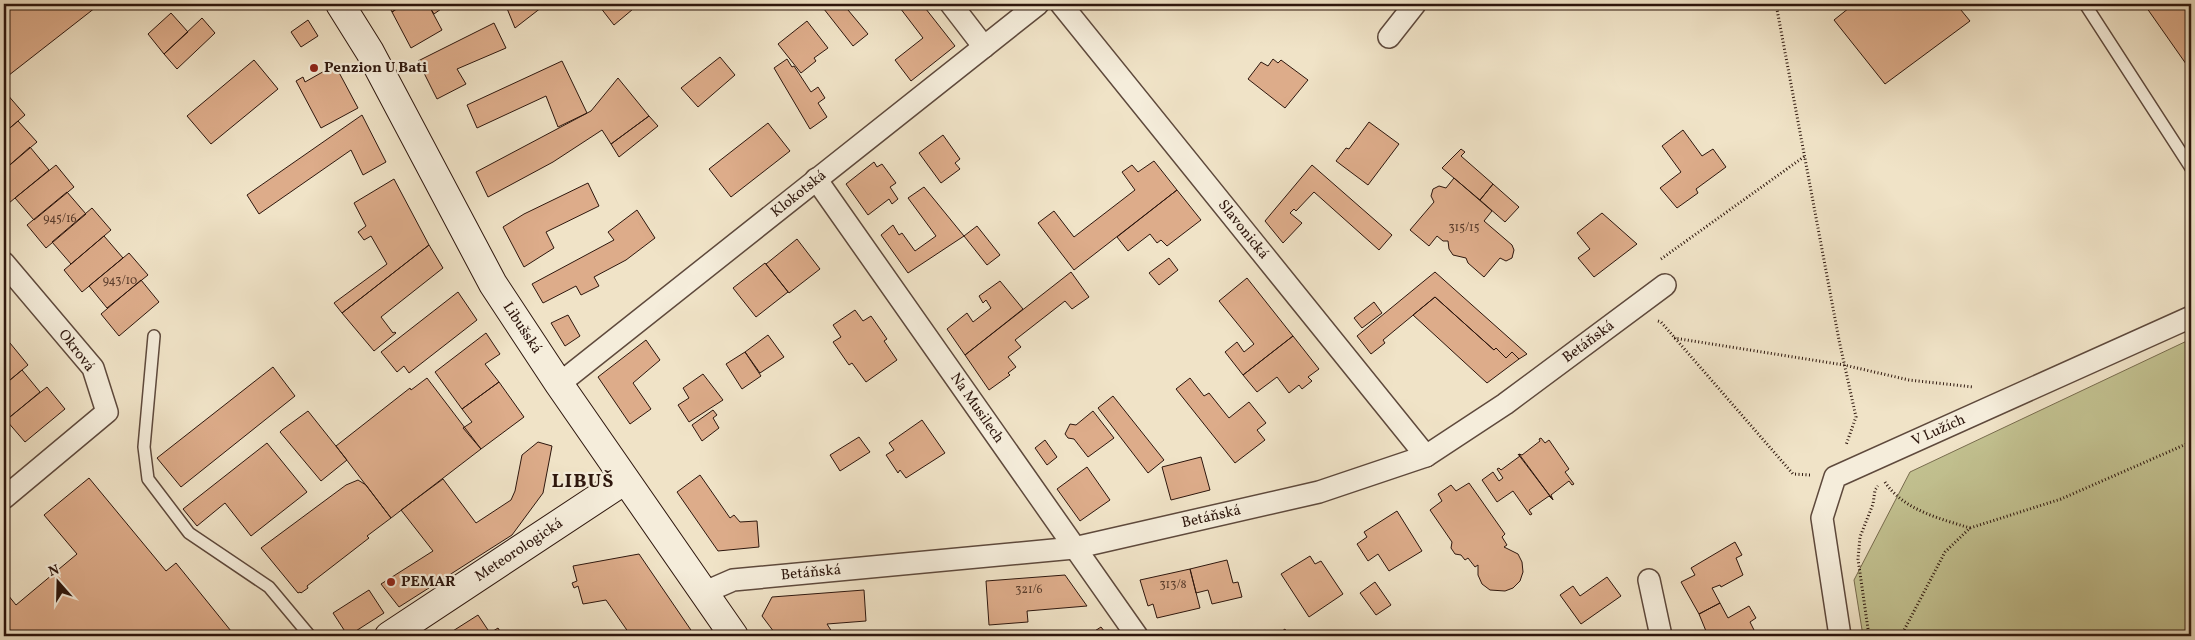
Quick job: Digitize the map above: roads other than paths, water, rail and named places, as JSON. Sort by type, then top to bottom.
[{"type":"street","name":"Libušská","points":[[340,4],[370,52],[493,284],[558,384],[734,636]]},
{"type":"street","points":[[952,4],[984,47]]},
{"type":"street","name":"Klokotská","points":[[558,384],[1038,4]]},
{"type":"street","name":"Slavonická","points":[[1061,4],[1426,456]]},
{"type":"street","points":[[1389,38],[1415,4]]},
{"type":"street","name":"Na Musilech","points":[[816,179],[1137,636]]},
{"type":"street","name":"Okrová","points":[[4,263],[93,368],[107,412],[4,498]]},
{"type":"street","name":"Betáňská","points":[[703,593],[733,580],[1074,548],[1319,492],[1426,456],[1505,404],[1665,285]]},
{"type":"street","name":"V Lužích","points":[[1840,636],[1822,518],[1835,477],[2191,317]]},
{"type":"street","name":"Meteorologická","points":[[389,636],[625,480]]},
{"type":"street","points":[[1649,580],[1661,636]]},
{"type":"lane","points":[[2086,4],[2191,168]]},
{"type":"lane","points":[[154,336],[144,447],[148,479],[189,533],[269,587],[310,636]]},
{"type":"place","name":"Penzion U Bati","points":[[314,68]]},
{"type":"place","name":"PEMAR","points":[[391,582]]},
{"type":"district","name":"LIBUŠ","points":[[583,482]]}]
